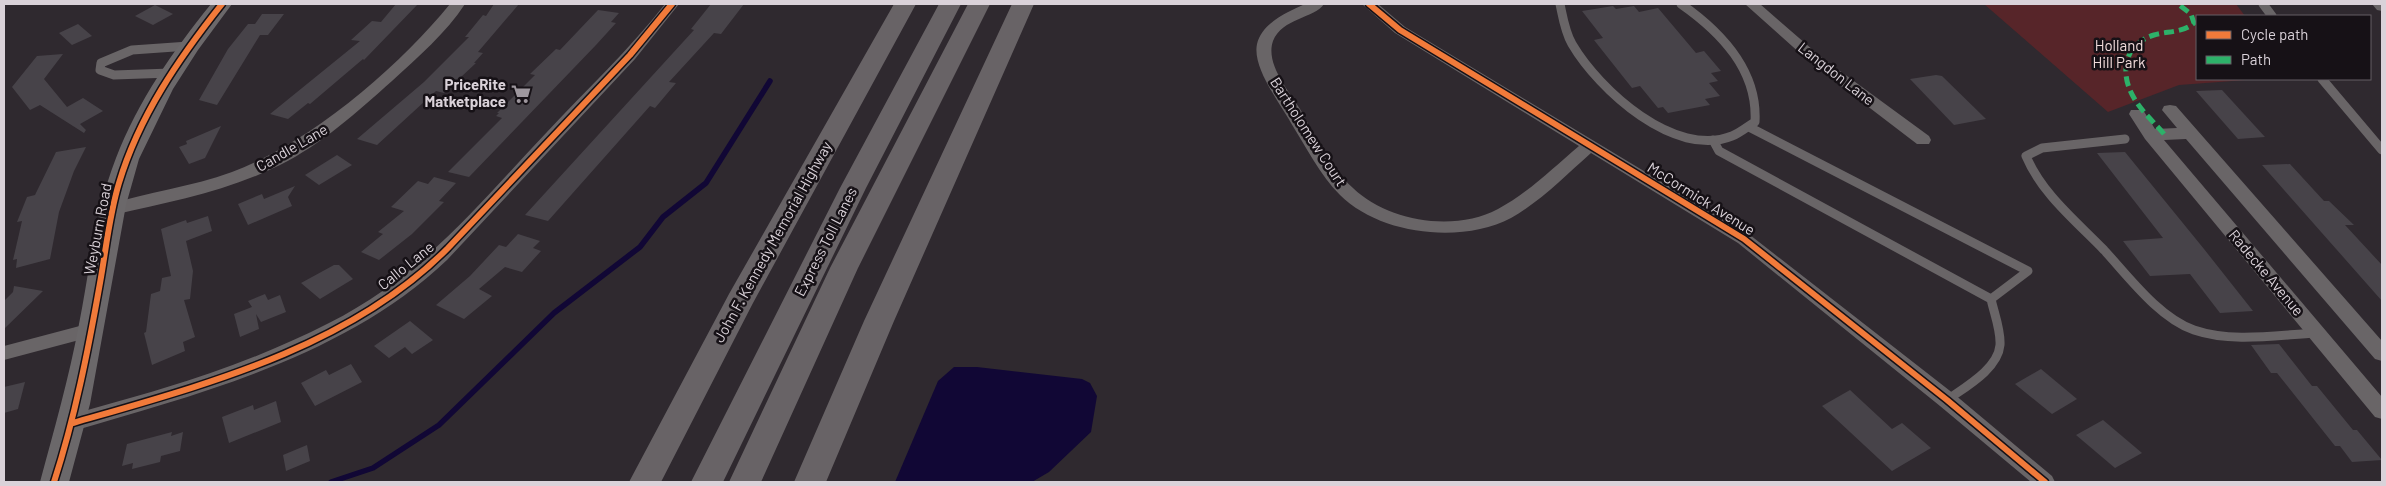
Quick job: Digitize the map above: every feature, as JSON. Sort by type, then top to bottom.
[{"type":"highway","name":"John F. Kennedy Memorial Highway","points":[[645,482],[739,302],[905,4]]},
{"type":"highway","name":"Express Toll Lanes","points":[[707,482],[853,188],[950,4]]},
{"type":"highway","name":"Express Toll Lanes","points":[[745,482],[852,252],[979,4]]},
{"type":"highway","points":[[810,482],[879,321],[1023,4]]},
{"type":"street","name":"Weyburn Road","points":[[54,482],[73,423],[119,185],[134,144],[156,99],[189,46],[222,4]]},
{"type":"street","name":"Candle Lane","points":[[113,209],[224,181],[256,169],[315,138],[419,47],[458,4]]},
{"type":"street","name":"Callo Lane","points":[[73,423],[251,368],[304,345],[353,320],[390,296],[419,275],[449,247],[617,68],[672,4]]},
{"type":"street","name":"Bartholomew Court","points":[[1318,4],[1278,25],[1267,36],[1264,51],[1267,64],[1272,77],[1342,187],[1373,210],[1422,226],[1472,225],[1494,219],[1543,185],[1590,145]]},
{"type":"street","name":"McCormick Avenue","points":[[1369,4],[1400,30],[1744,239],[1948,400],[2045,482]]},
{"type":"street","name":"Langdon Lane","points":[[1752,4],[1816,60],[1923,140]]},
{"type":"street","points":[[2379,4],[2382,7]]},
{"type":"street","points":[[2170,110],[2382,354]]},
{"type":"street","name":"Radecke Avenue","points":[[2137,114],[2151,135],[2382,411]]},
{"type":"street","points":[[2151,135],[2190,133]]},
{"type":"street","points":[[4,353],[92,330]]},
{"type":"lane","points":[[1560,4],[1565,28],[1573,45],[1589,69],[1620,102],[1652,124],[1697,140],[1712,140],[1733,136],[1755,122],[1758,105],[1754,90],[1741,62],[1690,10],[1681,4]]},
{"type":"lane","points":[[2263,4],[2271,15]]},
{"type":"lane","points":[[171,73],[114,75],[100,70],[101,63],[113,55],[131,50],[189,46]]},
{"type":"lane","points":[[2323,80],[2382,150]]},
{"type":"lane","points":[[1749,127],[2028,272],[1991,299]]},
{"type":"lane","points":[[2125,139],[2042,148],[2026,156],[2028,164],[2044,185],[2145,293],[2164,312],[2180,322],[2192,329],[2215,335],[2316,333]]},
{"type":"lane","points":[[1712,140],[1719,151],[1991,299]]},
{"type":"lane","points":[[1948,400],[1982,372],[1995,358],[2000,346],[1991,299]]},
{"type":"green space","name":"Holland Hill Park","points":[[1984,4],[2236,4],[2244,15],[2196,15],[2196,80],[2246,80],[2179,85],[2108,112]]},
{"type":"shaded area","points":[[954,367],[977,367],[1082,379],[1090,383],[1097,396],[1091,432],[1049,472],[1032,482],[895,482],[938,381]]},
{"type":"building","points":[[396,4],[418,4],[364,60],[310,104],[308,103],[288,119],[270,114],[360,41],[351,40],[372,21],[381,22]]},
{"type":"building","points":[[494,4],[519,4],[478,52],[483,53],[474,63],[476,63],[444,93],[436,91],[377,145],[357,139],[424,82],[469,37],[465,37],[483,15],[486,16]]},
{"type":"building","points":[[711,4],[744,4],[721,34],[714,33],[669,82],[676,83],[655,108],[650,106],[548,221],[525,215],[694,30],[691,29]]},
{"type":"building","points":[[155,5],[173,14],[153,25],[135,16]]},
{"type":"building","points":[[1613,6],[1616,9],[1634,6],[1639,12],[1658,8],[1696,53],[1704,51],[1721,71],[1711,73],[1718,81],[1709,83],[1720,96],[1705,99],[1710,105],[1668,113],[1663,107],[1658,108],[1640,86],[1632,88],[1594,40],[1603,38],[1582,11]]},
{"type":"building","points":[[598,10],[619,13],[611,22],[616,23],[596,45],[469,177],[448,172],[502,118],[496,116],[499,113],[497,113],[535,75],[530,74],[556,49],[560,50]]},
{"type":"building","points":[[262,14],[284,14],[268,35],[260,35],[217,105],[199,100],[228,49],[248,24],[255,24]]},
{"type":"building","points":[[78,24],[92,36],[72,45],[59,33]]},
{"type":"building","points":[[63,54],[44,79],[67,107],[83,98],[103,111],[80,124],[86,130],[84,133],[40,105],[30,110],[12,87],[37,56]]},
{"type":"building","points":[[1936,75],[1942,76],[1986,119],[1954,125],[1910,79]]},
{"type":"building","points":[[2222,90],[2265,137],[2238,139],[2196,91]]},
{"type":"building","points":[[221,126],[205,158],[189,164],[179,147],[187,144],[186,141]]},
{"type":"building","points":[[86,147],[74,171],[59,212],[50,259],[16,268],[17,259],[13,260],[22,221],[17,222],[27,197],[35,195],[56,152]]},
{"type":"building","points":[[2125,152],[2253,311],[2220,313],[2190,274],[2150,276],[2123,241],[2163,238],[2097,153]]},
{"type":"building","points":[[337,155],[352,165],[319,185],[305,175]]},
{"type":"building","points":[[2290,164],[2324,201],[2329,201],[2354,225],[2345,225],[2382,265],[2382,301],[2262,165]]},
{"type":"building","points":[[434,177],[456,183],[439,201],[444,202],[412,234],[379,260],[361,252],[383,234],[378,232],[404,211],[391,207],[418,181],[428,184]]},
{"type":"building","points":[[295,186],[288,197],[292,206],[248,225],[238,204],[262,194],[264,199]]},
{"type":"building","points":[[208,216],[212,231],[186,241],[193,271],[190,299],[184,300],[195,337],[183,342],[185,351],[152,365],[144,333],[146,332],[151,294],[160,291],[162,278],[171,276],[161,229],[186,220],[187,223]]},
{"type":"building","points":[[518,234],[540,241],[533,248],[541,251],[522,272],[505,267],[479,289],[492,296],[464,319],[436,305],[470,276],[499,245],[506,247]]},
{"type":"building","points":[[334,265],[339,265],[353,279],[320,299],[301,283]]},
{"type":"building","points":[[14,286],[43,291],[4,329],[4,301],[13,292]]},
{"type":"building","points":[[265,294],[268,300],[280,295],[286,312],[261,322],[256,314],[259,329],[240,337],[234,314],[252,307],[248,301]]},
{"type":"building","points":[[410,321],[433,340],[412,354],[405,347],[389,358],[374,346]]},
{"type":"building","points":[[2279,344],[2312,386],[2317,386],[2353,430],[2357,430],[2382,460],[2352,462],[2340,446],[2335,446],[2277,373],[2271,373],[2251,345]]},
{"type":"building","points":[[351,364],[362,382],[315,406],[301,383],[326,370],[329,375]]},
{"type":"building","points":[[2041,369],[2077,399],[2052,414],[2015,384]]},
{"type":"building","points":[[25,382],[18,409],[4,413],[4,387]]},
{"type":"building","points":[[1850,390],[1892,429],[1902,423],[1931,448],[1892,471],[1822,406]]},
{"type":"building","points":[[276,401],[281,422],[229,443],[222,417],[253,405],[254,410]]},
{"type":"building","points":[[2103,420],[2142,453],[2115,468],[2076,435]]},
{"type":"building","points":[[172,432],[171,436],[183,432],[180,451],[161,456],[160,462],[132,469],[133,463],[122,466],[127,444]]},
{"type":"building","points":[[307,445],[310,461],[286,471],[283,455]]},
{"type":"waterway","points":[[331,482],[373,468],[439,425],[554,313],[640,247],[663,217],[706,183],[770,81]]},
{"type":"marked path","points":[[2164,134],[2133,97],[2129,88],[2126,67],[2129,52],[2144,38],[2183,30],[2194,23],[2191,14],[2178,4]]},
{"type":"cycle path","points":[[54,482],[76,404],[114,205],[127,159],[149,111],[175,67],[222,4]]},
{"type":"cycle path","points":[[73,423],[208,382],[252,366],[296,348],[378,304],[417,276],[448,248],[553,135],[615,72],[645,39],[672,4]]},
{"type":"cycle path","points":[[1369,4],[1400,30],[1744,239],[1947,400],[2045,482]]},
{"type":"place","name":"PriceRite Matketplace","points":[[521,94]]}]
